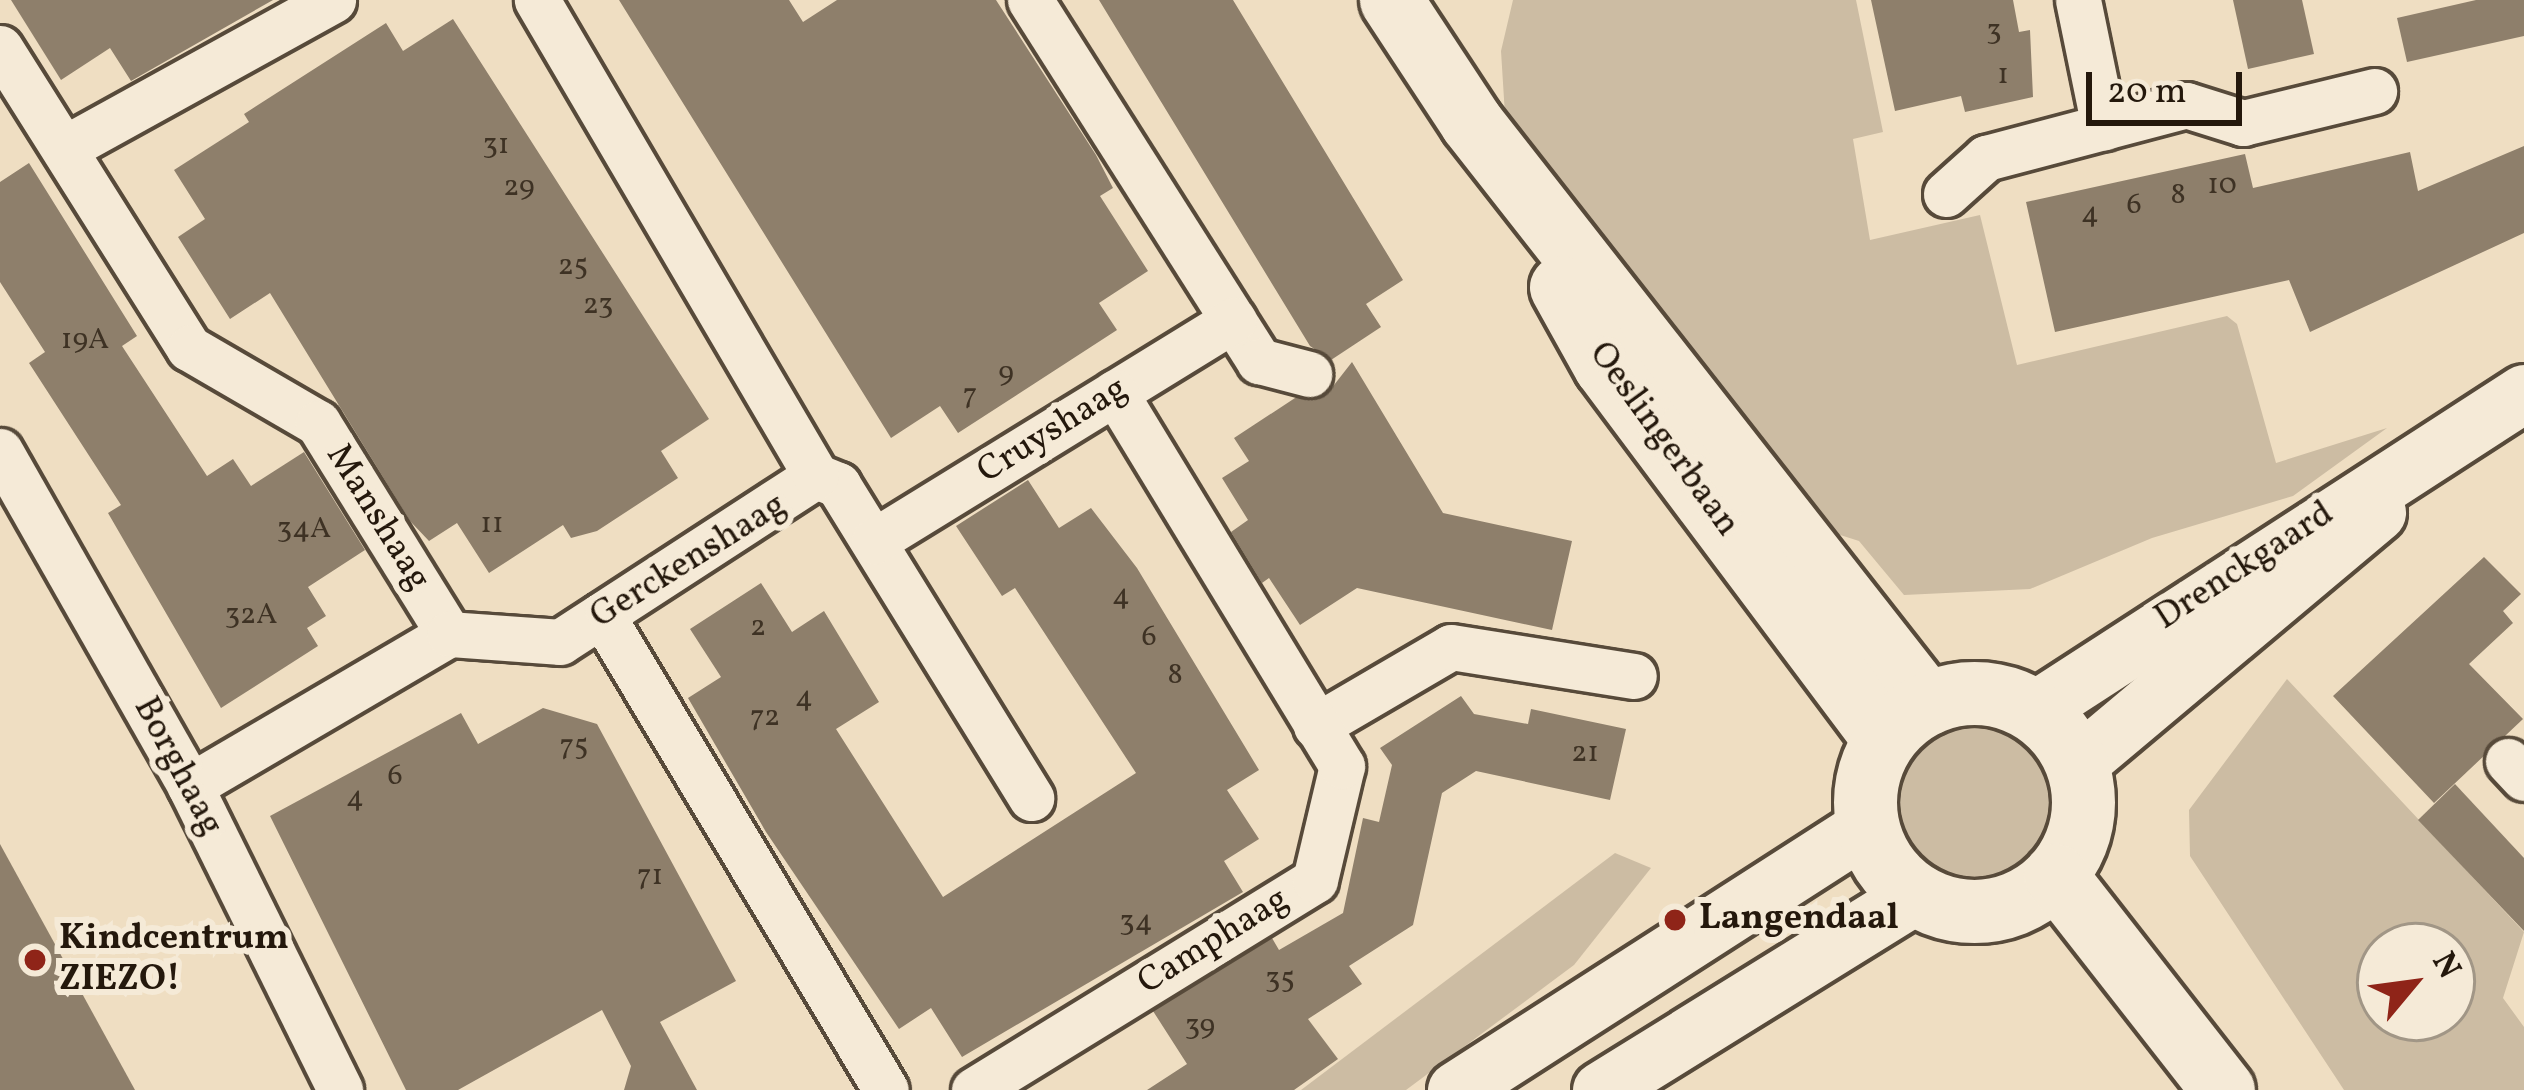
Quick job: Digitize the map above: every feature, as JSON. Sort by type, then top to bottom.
[{"type":"main road","name":"Oeslingerbaan","points":[[1391,0],[1472,122],[1905,721]]},
{"type":"main road","points":[[1982,693],[2033,711],[2075,765],[2082,814],[2055,874],[1997,909],[1945,908],[1916,895],[1889,870],[1868,826],[1865,789],[1905,721],[1982,693]]},
{"type":"main road","points":[[2055,874],[2223,1090]]},
{"type":"street","points":[[67,147],[333,0]]},
{"type":"street","name":"Gerckenshaag","points":[[449,634],[560,642],[816,476],[537,0]]},
{"type":"street","points":[[1030,0],[1259,361],[1309,374]]},
{"type":"street","points":[[2078,0],[2104,127]]},
{"type":"street","name":"Manshaag","points":[[0,48],[67,147],[189,348],[318,423],[449,634]]},
{"type":"street","points":[[1946,194],[1986,158],[2186,104],[2242,123],[2374,92]]},
{"type":"street","name":"Cruyshaag","points":[[874,541],[1233,320]]},
{"type":"street","name":"Camphaag","points":[[974,1090],[1315,880],[1342,766],[1115,392]]},
{"type":"street","name":"Drenckgaard","points":[[2033,711],[2524,393]]},
{"type":"street","name":"Drenckgaard","points":[[2075,765],[2334,553],[2463,431]]},
{"type":"street","name":"Borghaag","points":[[0,451],[190,786],[340,1090]]},
{"type":"street","points":[[816,476],[838,485],[1031,798]]},
{"type":"street","points":[[602,615],[886,1090]]},
{"type":"street","points":[[190,786],[449,634]]},
{"type":"street","points":[[1316,726],[1451,646],[1634,676]]},
{"type":"street","points":[[1456,1090],[1868,826]]},
{"type":"street","points":[[1601,1090],[1916,895]]},
{"type":"shaded area","points":[[1513,0],[1856,0],[1883,132],[1853,139],[1870,240],[1980,215],[2017,365],[2227,316],[2237,324],[2276,463],[2387,428],[2293,496],[2152,538],[2030,589],[1904,595],[1859,541],[1809,525],[1505,115],[1501,51]]},
{"type":"shaded area","points":[[2287,679],[2524,932],[2503,998],[2524,1027],[2524,1090],[2344,1090],[2190,856],[2189,810]]},
{"type":"shaded area","points":[[1976,717],[2008,724],[2036,742],[2054,770],[2061,802],[2054,834],[2036,862],[2008,880],[1976,887],[1944,880],[1916,862],[1898,834],[1891,802],[1898,770],[1916,742],[1944,724]]},
{"type":"shaded area","points":[[1615,853],[1651,868],[1574,965],[1406,1090],[1301,1090]]},
{"type":"building","points":[[11,0],[273,0],[131,81],[110,48],[61,80]]},
{"type":"building","points":[[619,0],[789,0],[803,22],[837,0],[996,0],[1096,155],[1113,188],[1100,196],[1148,271],[1099,303],[1117,330],[958,433],[940,406],[891,438]]},
{"type":"building","points":[[1099,0],[1233,0],[1403,280],[1366,304],[1381,327],[1331,360],[1310,346]]},
{"type":"building","points":[[1871,0],[2013,0],[2019,32],[2030,30],[2033,97],[1965,112],[1961,96],[1895,111]]},
{"type":"building","points":[[2233,0],[2302,0],[2314,54],[2248,69]]},
{"type":"building","points":[[2476,0],[2524,0],[2524,36],[2407,62],[2397,18]]},
{"type":"building","points":[[453,19],[709,419],[661,451],[678,478],[597,531],[571,538],[563,525],[489,573],[457,523],[429,541],[410,521],[270,293],[230,319],[178,237],[205,219],[174,170],[249,122],[244,114],[386,23],[403,51]]},
{"type":"building","points":[[2524,146],[2524,233],[2310,332],[2289,280],[2055,332],[2026,202],[2245,154],[2253,188],[2410,152],[2418,191]]},
{"type":"building","points":[[29,163],[137,336],[122,346],[207,476],[233,459],[251,486],[304,452],[365,550],[308,587],[326,616],[307,628],[318,646],[221,708],[108,513],[121,505],[29,363],[45,352],[0,282],[0,182]]},
{"type":"building","points":[[1352,362],[1443,513],[1572,541],[1552,630],[1357,588],[1300,625],[1269,578],[1262,583],[1231,532],[1248,520],[1222,478],[1249,461],[1234,438],[1295,398],[1327,394]]},
{"type":"building","points":[[1028,480],[1059,528],[1091,508],[1137,568],[1259,770],[1227,790],[1259,839],[1224,861],[1243,892],[962,1057],[931,1008],[899,1029],[766,832],[688,698],[721,677],[690,629],[761,583],[792,632],[824,611],[879,702],[836,729],[943,897],[1136,773],[1015,588],[1002,596],[956,526]]},
{"type":"building","points":[[2484,557],[2521,594],[2503,611],[2513,623],[2469,664],[2523,719],[2434,803],[2333,696]]},
{"type":"building","points":[[1461,696],[1474,714],[1528,724],[1531,709],[1626,729],[1610,800],[1476,771],[1442,793],[1413,925],[1349,966],[1362,984],[1308,1019],[1338,1059],[1294,1090],[1147,1090],[1187,1064],[1153,1011],[1272,938],[1279,950],[1343,913],[1363,818],[1379,822],[1392,765],[1380,748]]},
{"type":"building","points":[[543,708],[597,724],[736,981],[660,1022],[697,1090],[624,1090],[631,1066],[602,1010],[458,1090],[406,1090],[270,816],[461,713],[478,744]]},
{"type":"building","points":[[2455,784],[2524,858],[2524,931],[2418,820]]},
{"type":"building","points":[[0,844],[135,1090],[0,1090]]},
{"type":"place","name":"Langendaal","points":[[1675,920]]},
{"type":"place","name":"Kindcentrum ZIEZO!","points":[[35,960]]}]
